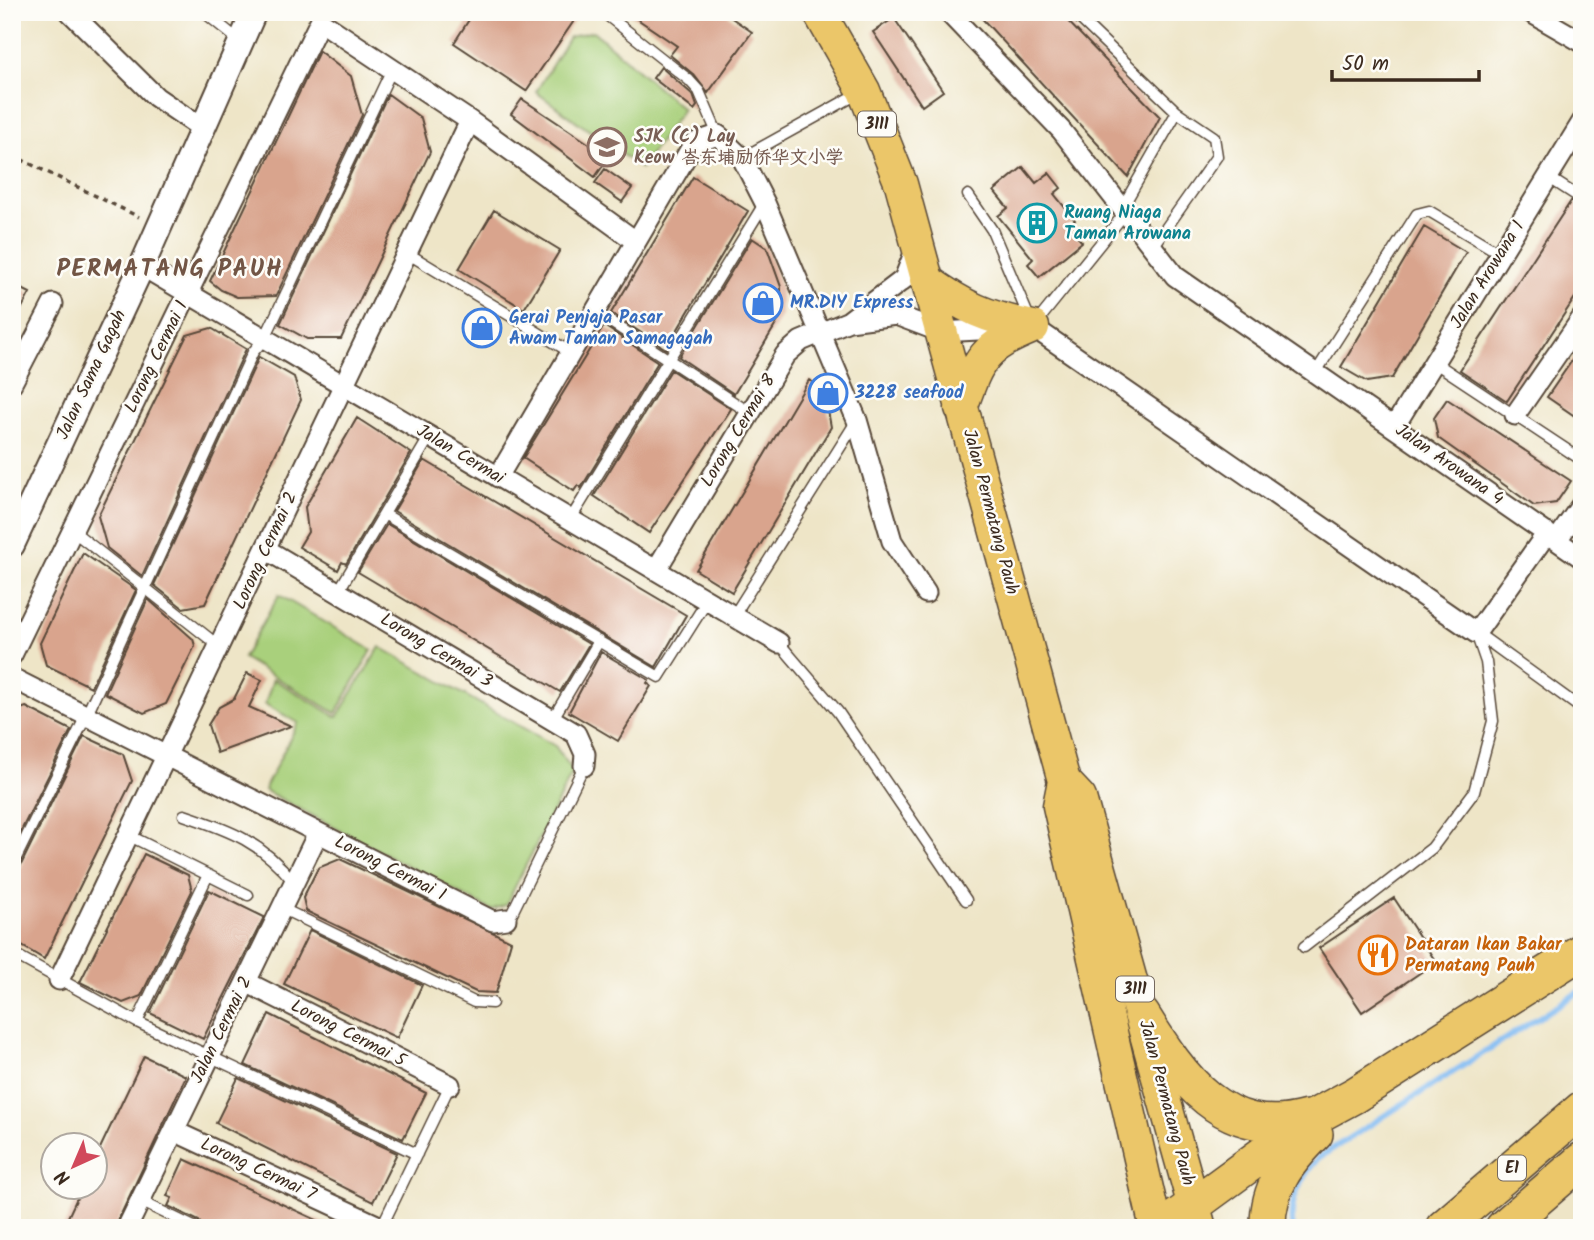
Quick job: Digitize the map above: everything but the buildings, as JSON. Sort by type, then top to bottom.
[{"type":"highway","points":[[1162,1228],[1197,1215],[1314,1117],[1355,1095],[1582,951]]},
{"type":"highway","points":[[1142,1015],[1184,1075],[1225,1112],[1238,1118],[1270,1125],[1314,1117]]},
{"type":"highway","points":[[1268,1228],[1270,1203],[1279,1175],[1306,1143],[1355,1095]]},
{"type":"highway","name":"E1","points":[[1443,1228],[1582,1109]]},
{"type":"highway","name":"E1","points":[[1503,1228],[1582,1160]]},
{"type":"main road","name":"Jalan Permatang Pauh","points":[[819,12],[864,91],[901,184],[918,244],[1064,781],[1059,806],[1156,1228]]},
{"type":"main road","points":[[926,280],[967,307],[990,318],[1033,327]]},
{"type":"main road","points":[[961,408],[984,355],[1000,341],[1033,327]]},
{"type":"main road","name":"Jalan Permatang Pauh","points":[[1064,781],[1080,797],[1197,1215]]},
{"type":"street","points":[[70,12],[156,97],[203,129]]},
{"type":"street","name":"Jalan Sama Gagah","points":[[12,545],[142,266],[254,12]]},
{"type":"street","points":[[948,12],[1062,130],[1175,276],[1316,372]]},
{"type":"street","points":[[1533,13],[1582,42]]},
{"type":"street","name":"Lorong Cermai 1","points":[[12,655],[320,21],[392,69]]},
{"type":"street","points":[[392,69],[470,121],[634,240]]},
{"type":"street","name":"Lorong Cermai 2","points":[[59,980],[470,121]]},
{"type":"street","name":"Jalan Arowana 1","points":[[1394,427],[1582,122]]},
{"type":"street","points":[[498,477],[634,240],[694,143],[718,135],[742,158],[765,203],[858,420],[892,541],[926,593]]},
{"type":"street","name":"Lorong Cermai 8","points":[[849,321],[904,279],[918,244]]},
{"type":"street","name":"Jalan Cermai","points":[[142,266],[779,643]]},
{"type":"street","points":[[12,383],[53,304]]},
{"type":"street","name":"Lorong Cermai 8","points":[[656,570],[785,355],[800,341],[849,321],[895,315],[941,332]]},
{"type":"street","points":[[1515,415],[1582,318]]},
{"type":"street","points":[[941,332],[1033,327],[1476,633],[1552,537],[1582,504]]},
{"type":"street","name":"Jalan Arowana 4","points":[[1316,372],[1582,558]]},
{"type":"street","name":"Lorong Cermai 3","points":[[267,550],[576,734],[585,754],[584,766]]},
{"type":"street","name":"Lorong Cermai 1","points":[[12,678],[493,921],[506,919]]},
{"type":"street","name":"Jalan Cermai 2","points":[[127,1228],[318,833]]},
{"type":"street","name":"Lorong Cermai 5","points":[[246,982],[450,1085]]},
{"type":"street","name":"Lorong Cermai 7","points":[[174,1131],[381,1228]]},
{"type":"lane","points":[[204,12],[241,42]]},
{"type":"lane","points":[[603,12],[689,80],[699,91],[718,135]]},
{"type":"lane","points":[[1073,12],[1177,112],[1214,137],[1217,156],[1152,248]]},
{"type":"lane","points":[[12,866],[86,716],[253,352],[264,338],[392,69]]},
{"type":"lane","points":[[742,158],[864,91]]},
{"type":"lane","points":[[968,195],[992,230],[1033,327],[1123,211],[1177,112]]},
{"type":"lane","points":[[1548,177],[1582,200]]},
{"type":"lane","points":[[570,520],[765,203]]},
{"type":"lane","points":[[1316,372],[1417,214],[1429,211],[1501,254]]},
{"type":"lane","points":[[407,253],[570,352]]},
{"type":"lane","points":[[594,311],[750,413]]},
{"type":"lane","points":[[1434,362],[1582,460]]},
{"type":"lane","points":[[733,617],[858,420]]},
{"type":"lane","points":[[338,592],[430,436]]},
{"type":"lane","points":[[384,514],[659,677],[707,601]]},
{"type":"lane","points":[[73,531],[220,648]]},
{"type":"lane","points":[[1476,633],[1582,709]]},
{"type":"lane","points":[[1304,947],[1432,848],[1474,792],[1493,721],[1486,662],[1476,633]]},
{"type":"lane","points":[[552,720],[599,641]]},
{"type":"lane","points":[[779,643],[838,712],[966,900]]},
{"type":"lane","points":[[506,919],[511,915],[584,766]]},
{"type":"lane","points":[[184,815],[235,832],[274,858],[294,882]]},
{"type":"lane","points":[[130,836],[248,895]]},
{"type":"lane","points":[[137,1022],[208,875]]},
{"type":"lane","points":[[281,908],[474,1002],[492,1003]]},
{"type":"lane","points":[[12,953],[137,1022],[417,1154]]},
{"type":"lane","points":[[381,1228],[450,1085]]},
{"type":"lane","points":[[140,1201],[197,1228]]},
{"type":"path","points":[[12,155],[51,177],[160,226]]},
{"type":"green space","points":[[593,31],[683,109],[641,168],[536,92],[569,37]]},
{"type":"green space","points":[[279,595],[372,650],[336,713],[243,658]]},
{"type":"green space","points":[[380,647],[555,746],[573,771],[506,905],[491,910],[264,790],[298,723],[265,704],[273,679],[337,717]]},
{"type":"waterway","points":[[1293,1228],[1292,1209],[1297,1190],[1318,1158],[1582,990]]},
{"type":"place","name":"SJK (C) Lay Keow 峇东埔励侨华文小学","points":[[607,147]]},
{"type":"place","name":"Ruang Niaga Taman Arowana","points":[[1037,223]]},
{"type":"place","name":"MR.DIY Express","points":[[763,303]]},
{"type":"place","name":"Gerai Penjaja Pasar Awam Taman Samagagah","points":[[482,328]]},
{"type":"place","name":"3228 seafood","points":[[828,393]]},
{"type":"place","name":"Dataran Ikan Bakar Permatang Pauh","points":[[1378,955]]},
{"type":"district","name":"PERMATANG PAUH","points":[[170,269]]}]
